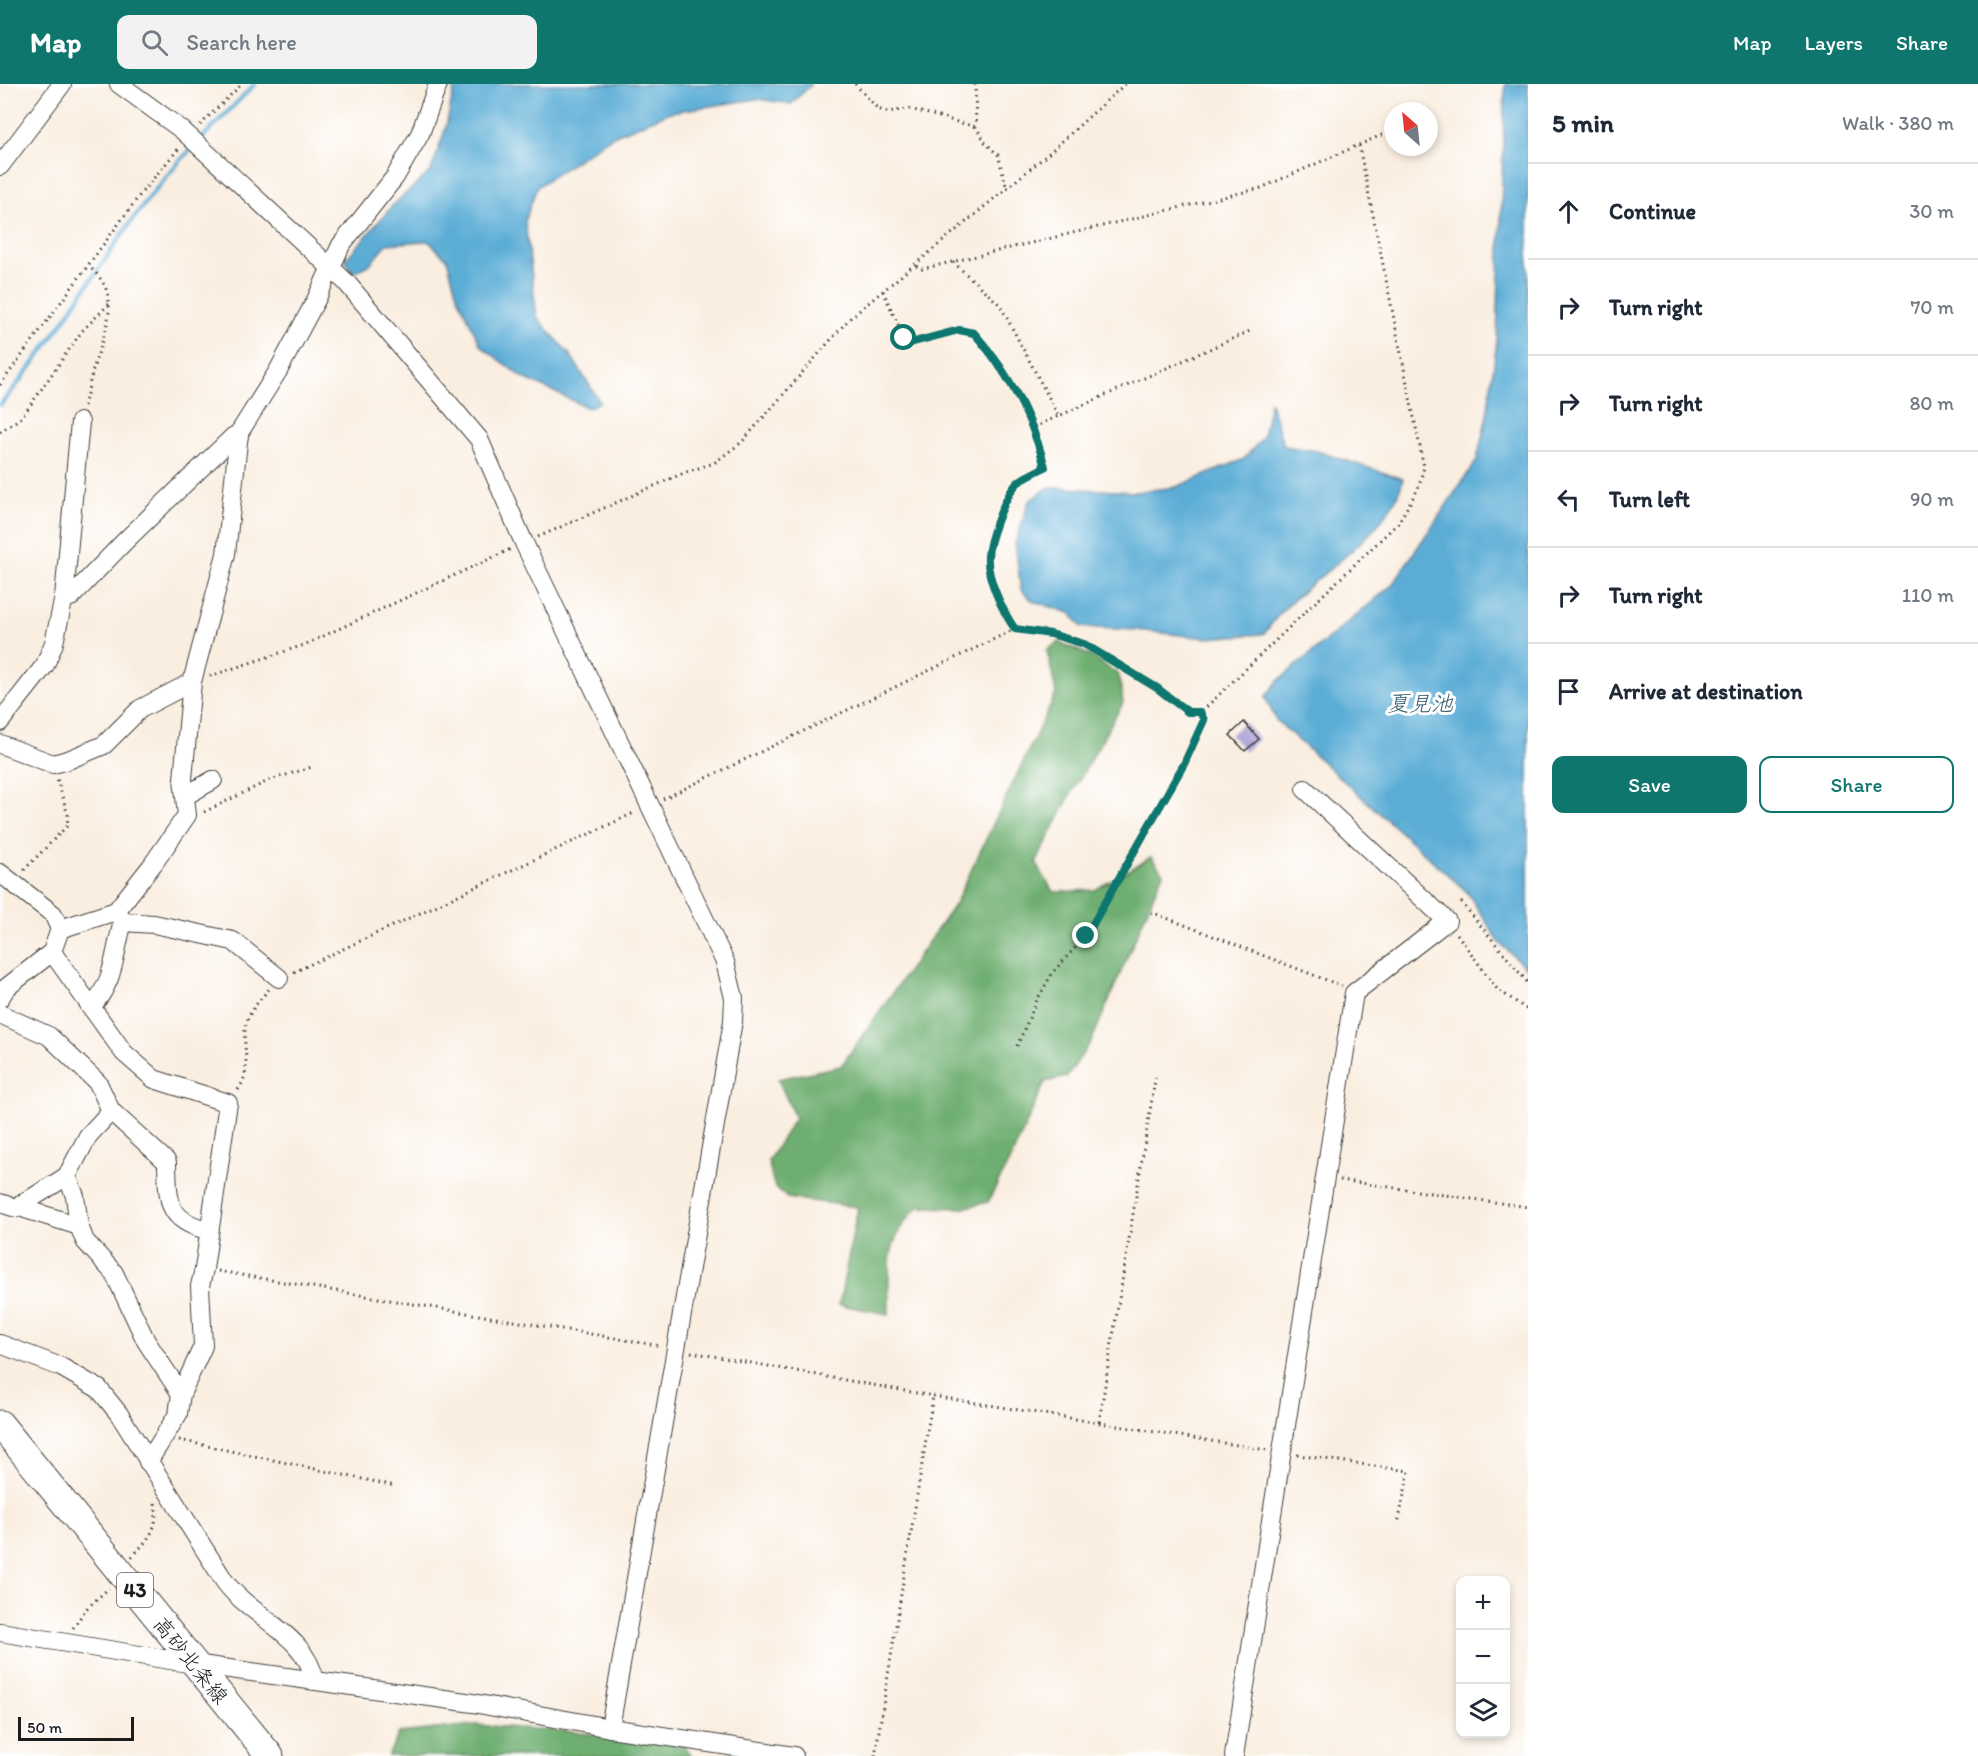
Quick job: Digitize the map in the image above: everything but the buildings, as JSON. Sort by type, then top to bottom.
[{"type":"main road","name":"高砂北条線","points":[[0,1424],[270,1756]]},
{"type":"street","points":[[0,166],[62,84]]},
{"type":"street","points":[[118,84],[182,130],[346,282],[479,439],[524,543],[725,962],[734,998],[718,1108],[610,1728]]},
{"type":"street","points":[[90,1007],[111,976],[119,916],[187,815],[183,779],[192,682],[225,554],[238,436],[278,371],[331,270],[341,245],[395,177],[415,142],[438,84]]},
{"type":"street","points":[[0,722],[45,665],[54,643],[64,597],[80,422]]},
{"type":"street","points":[[64,597],[71,597],[234,435],[238,436]]},
{"type":"street","points":[[0,744],[53,764],[91,752],[104,745],[140,709],[192,682]]},
{"type":"street","points":[[185,796],[213,780]]},
{"type":"street","points":[[1234,1756],[1354,993],[1447,921],[1305,789]]},
{"type":"street","points":[[0,998],[6,988],[52,952],[60,929],[53,914],[6,878]]},
{"type":"street","points":[[60,929],[119,916],[233,941],[279,978]]},
{"type":"street","points":[[52,952],[124,1053],[154,1079],[228,1103],[200,1286],[203,1346],[181,1394],[178,1414],[148,1462]]},
{"type":"street","points":[[0,1014],[49,1036],[98,1083],[111,1111],[167,1162],[168,1189],[175,1213],[191,1226],[208,1230]]},
{"type":"street","points":[[0,1203],[16,1208],[67,1176],[88,1136],[111,1111]]},
{"type":"street","points":[[67,1176],[75,1196],[78,1226],[85,1240],[114,1273],[146,1341],[181,1394]]},
{"type":"street","points":[[21,1204],[25,1209],[78,1226]]},
{"type":"street","points":[[0,1344],[61,1367],[99,1389],[238,1600],[299,1645],[313,1670],[315,1681]]},
{"type":"street","points":[[0,1632],[194,1664],[473,1703],[610,1728],[794,1756]]},
{"type":"path","points":[[855,84],[878,109],[887,112],[910,109],[976,127]]},
{"type":"path","points":[[975,84],[976,127],[985,142],[998,155],[1006,189]]},
{"type":"path","points":[[192,682],[304,645],[524,543],[686,472],[714,463],[742,442],[849,319],[1006,189],[1125,84]]},
{"type":"path","points":[[915,266],[922,268],[953,262],[1261,188],[1384,134]]},
{"type":"path","points":[[228,1103],[246,1079],[245,1028],[255,1006],[279,978],[650,806],[1015,629],[1051,634],[1084,644],[1157,688],[1188,712],[1200,712],[1398,523],[1418,489],[1424,467],[1359,146]]},
{"type":"path","points":[[0,385],[142,192]]},
{"type":"path","points":[[953,262],[1000,305],[1058,414]]},
{"type":"path","points":[[80,422],[95,363],[109,326],[109,304],[102,277],[89,267]]},
{"type":"path","points":[[883,291],[904,338],[910,343],[959,330],[974,333],[1014,390],[1034,426],[1045,467],[1015,485],[1001,514],[987,557],[995,591],[1006,616],[1015,629]]},
{"type":"path","points":[[0,432],[22,417],[82,331],[109,304]]},
{"type":"path","points":[[1034,426],[1250,331]]},
{"type":"path","points":[[1017,1046],[1037,1000],[1053,972],[1086,936],[1184,764],[1204,720],[1200,712]]},
{"type":"path","points":[[6,878],[67,826],[68,815],[53,764]]},
{"type":"path","points":[[187,815],[210,812],[270,780],[312,767]]},
{"type":"path","points":[[1461,902],[1528,982]]},
{"type":"path","points":[[1151,912],[1275,959],[1354,993]]},
{"type":"path","points":[[1447,921],[1497,989],[1528,1010]]},
{"type":"path","points":[[1099,1422],[1156,1074]]},
{"type":"path","points":[[1325,1178],[1528,1207]]},
{"type":"path","points":[[204,1269],[675,1349],[933,1396],[1409,1471],[1398,1524]]},
{"type":"path","points":[[875,1756],[933,1396]]},
{"type":"path","points":[[165,1438],[395,1486]]},
{"type":"green space","points":[[1059,642],[1089,655],[1119,675],[1123,703],[1066,803],[1036,863],[1053,892],[1095,890],[1151,857],[1163,873],[1092,1040],[1067,1077],[1045,1082],[1014,1152],[988,1202],[963,1208],[919,1207],[908,1218],[894,1243],[891,1256],[889,1314],[839,1305],[858,1207],[787,1198],[774,1185],[768,1161],[795,1118],[778,1079],[841,1066],[955,904],[1056,693],[1047,650]]},
{"type":"green space","points":[[474,1725],[566,1731],[684,1745],[691,1756],[388,1756],[399,1733]]},
{"type":"water","points":[[455,84],[811,85],[791,104],[757,99],[671,112],[613,136],[537,187],[525,221],[537,317],[571,356],[600,402],[588,408],[522,377],[481,346],[457,295],[447,259],[428,241],[387,244],[370,264],[353,273],[345,260],[394,204],[431,171],[446,127]]},
{"type":"water","name":"夏見池","points":[[1505,84],[1528,84],[1528,970],[1499,942],[1467,892],[1276,720],[1265,697],[1278,681],[1392,585],[1477,460],[1487,415],[1497,340]]},
{"type":"water","points":[[1270,402],[1284,446],[1317,451],[1403,479],[1396,498],[1371,533],[1287,606],[1264,634],[1206,638],[1082,627],[1070,613],[1033,601],[1021,590],[1015,544],[1029,501],[1049,487],[1135,492],[1176,487],[1244,459],[1263,437]]},
{"type":"waterway","points":[[200,140],[255,84]]},
{"type":"waterway","points":[[0,405],[50,341],[118,240],[167,176],[194,146]]},
{"type":"route","points":[[904,338],[910,343],[959,330],[974,333],[1014,390],[1034,426],[1045,467],[1015,485],[1001,514],[987,557],[995,591],[1006,616],[1015,629],[1051,634],[1084,644],[1157,688],[1188,712],[1200,712],[1204,720],[1199,737],[1086,936]]}]
